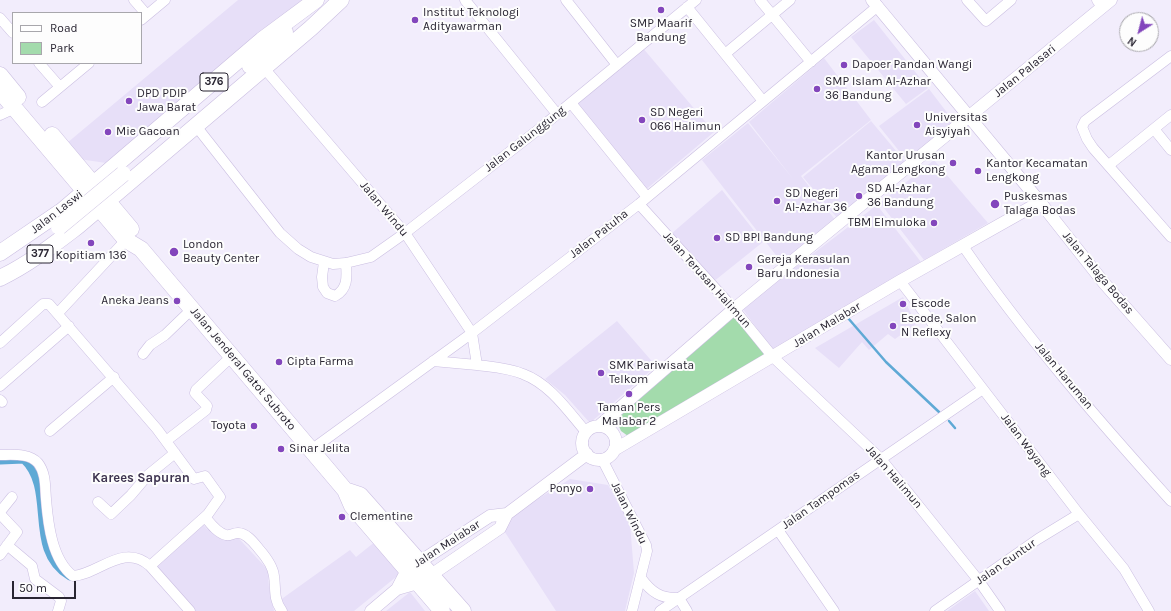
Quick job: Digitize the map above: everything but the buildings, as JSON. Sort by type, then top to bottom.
[{"type":"main road","name":"376","points":[[89,187],[122,175],[196,126],[262,63],[316,0]]},
{"type":"main road","name":"376","points":[[104,205],[122,175],[262,40],[316,0]]},
{"type":"main road","name":"376","points":[[59,227],[336,4]]},
{"type":"main road","name":"Jalan Jenderal Gatot Subroto","points":[[0,75],[127,235],[139,241],[142,249],[345,490],[360,495],[424,579],[463,611]]},
{"type":"main road","name":"Jalan Jenderal Gatot Subroto","points":[[0,91],[71,166]]},
{"type":"main road","points":[[63,210],[69,195],[71,166],[105,170],[122,175],[122,211],[127,235],[101,227],[78,226]]},
{"type":"main road","name":"Jalan Laswi","points":[[0,253],[63,210],[89,187]]},
{"type":"main road","name":"Jalan Laswi","points":[[0,278],[16,270],[40,254],[104,205]]},
{"type":"main road","name":"377","points":[[0,266],[30,249],[59,227]]},
{"type":"main road","name":"Jalan Jenderal Gatot Subroto","points":[[424,579],[442,611]]},
{"type":"street","points":[[134,0],[141,12]]},
{"type":"street","points":[[144,17],[165,0]]},
{"type":"street","points":[[466,0],[557,114]]},
{"type":"street","points":[[566,0],[617,65]]},
{"type":"street","name":"Jalan Galunggung","points":[[196,126],[280,233],[298,249],[312,258],[324,262],[346,263],[371,257],[405,233],[571,103],[696,0]]},
{"type":"street","points":[[760,0],[811,62]]},
{"type":"street","points":[[725,54],[790,0]]},
{"type":"street","points":[[967,0],[986,21],[1011,0]]},
{"type":"street","name":"Jalan Palasari","points":[[734,309],[969,117],[1103,2]]},
{"type":"street","name":"Jalan Talaga Bodas","points":[[875,3],[1040,202],[1104,283],[1171,359]]},
{"type":"street","name":"Jalan Patuha","points":[[312,450],[472,333],[643,201],[763,100],[811,62],[875,3]]},
{"type":"street","points":[[687,8],[763,100]]},
{"type":"street","points":[[0,18],[12,32]]},
{"type":"street","points":[[1171,56],[1084,123],[1083,130],[1087,139],[1109,166],[1171,237]]},
{"type":"street","name":"Jalan Windu","points":[[262,63],[405,233],[472,333],[477,365]]},
{"type":"street","points":[[40,64],[60,87]]},
{"type":"street","points":[[42,102],[88,64]]},
{"type":"street","name":"Jalan Terusan Halimun","points":[[571,103],[643,201],[773,357]]},
{"type":"street","points":[[0,116],[15,108]]},
{"type":"street","points":[[1109,166],[1171,115]]},
{"type":"street","points":[[1154,128],[1171,150]]},
{"type":"street","name":"Jalan Malabar","points":[[614,450],[900,281],[1040,202]]},
{"type":"street","points":[[58,314],[127,235]]},
{"type":"street","name":"Jalan Haruman","points":[[963,246],[1006,305],[1075,390],[1171,501]]},
{"type":"street","points":[[324,262],[323,287],[327,293],[335,296],[345,288],[347,278],[346,263]]},
{"type":"street","name":"Jalan Wayang","points":[[900,281],[1079,514],[1124,569],[1149,611]]},
{"type":"street","points":[[0,343],[45,303],[49,304],[114,377],[194,479],[205,476],[220,496],[205,517],[150,566]]},
{"type":"street","points":[[142,354],[192,309]]},
{"type":"street","points":[[600,426],[612,432],[616,441],[614,450],[609,456],[602,459],[594,459],[584,450],[582,441],[586,432],[592,428],[600,426],[734,309]]},
{"type":"street","points":[[0,386],[69,326]]},
{"type":"street","points":[[166,442],[206,410],[207,406],[195,393],[196,390],[232,356]]},
{"type":"street","name":"Jalan Halimun","points":[[773,357],[881,459],[979,581],[1000,611]]},
{"type":"street","points":[[433,361],[477,365],[524,374],[549,390],[586,432]]},
{"type":"street","points":[[50,431],[114,377]]},
{"type":"street","name":"Jalan Tampomas","points":[[660,611],[983,389]]},
{"type":"street","points":[[98,502],[110,514],[131,495],[148,475],[175,453]]},
{"type":"street","name":"Jalan Malabar","points":[[370,611],[397,590],[424,579],[500,528],[507,514],[587,454]]},
{"type":"street","points":[[0,455],[26,456],[38,462],[43,472],[47,516],[58,557],[67,571],[73,576],[78,576],[105,563],[129,557],[144,561],[190,611]]},
{"type":"street","name":"Jalan Windu","points":[[602,459],[646,545],[647,551],[640,578]]},
{"type":"street","points":[[0,555],[17,532],[0,513],[12,497]]},
{"type":"street","name":"Jalan Malabar","points":[[397,590],[413,566],[490,516],[507,514]]},
{"type":"street","name":"Jalan Guntur","points":[[935,611],[1038,539],[1079,514]]},
{"type":"street","points":[[205,517],[221,533],[226,535],[236,533],[243,534],[260,550],[269,562],[274,575],[276,601],[282,611]]},
{"type":"street","points":[[778,530],[834,611]]},
{"type":"street","points":[[7,546],[32,566],[35,579],[59,597],[61,602],[58,611]]},
{"type":"street","points":[[640,578],[648,589],[660,596],[679,598],[687,611]]},
{"type":"street","points":[[632,611],[640,578]]},
{"type":"shaded area","points":[[238,0],[302,0],[106,163],[79,159],[67,143]]},
{"type":"shaded area","points":[[874,20],[928,88],[906,104],[851,37]]},
{"type":"shaded area","name":"SD Negeri 066 Halimun","points":[[642,47],[714,132],[643,192],[570,107]]},
{"type":"shaded area","points":[[824,58],[871,120],[801,176],[836,221],[782,263],[702,160],[748,123],[793,179],[749,122]]},
{"type":"shaded area","name":"Universitas Aisyiyah","points":[[929,89],[955,123],[908,162],[879,126]]},
{"type":"shaded area","points":[[871,121],[907,164],[838,219],[803,177]]},
{"type":"shaded area","points":[[934,160],[988,223],[924,260],[880,203]]},
{"type":"shaded area","name":"SD BPI Bandung","points":[[722,190],[763,242],[713,282],[671,234]]},
{"type":"shaded area","points":[[877,205],[921,262],[774,352],[742,308]]},
{"type":"shaded area","points":[[903,297],[916,324],[895,339],[888,334],[869,350],[862,342],[839,368],[815,348]]},
{"type":"shaded area","name":"SMK Pariwisata Telkom","points":[[617,321],[656,366],[590,423],[565,395],[545,379]]},
{"type":"shaded area","points":[[570,479],[608,485],[630,524],[634,573],[625,611],[556,611],[499,523]]},
{"type":"shaded area","points":[[199,520],[207,529],[220,534],[232,531],[268,570],[269,588],[274,611],[191,611],[152,565]]},
{"type":"shaded area","points":[[376,541],[401,573],[354,611],[278,611],[276,603],[350,550],[356,557]]},
{"type":"shaded area","points":[[975,591],[989,611],[947,611]]},
{"type":"shaded area","points":[[410,592],[425,611],[386,611]]},
{"type":"green space","points":[[734,314],[767,357],[628,436],[621,431],[616,419]]},
{"type":"waterway","points":[[848,318],[886,362],[939,412]]},
{"type":"waterway","points":[[949,421],[955,428]]},
{"type":"waterway","points":[[0,460],[24,459],[34,472],[39,487],[45,536],[49,551],[57,565],[70,576]]},
{"type":"place","name":"SMP Maarif Bandung","points":[[661,10]]},
{"type":"place","name":"Institut Teknologi Adityawarman","points":[[415,20]]},
{"type":"place","name":"Dapoer Pandan Wangi","points":[[844,65]]},
{"type":"place","name":"SMP Islam Al-Azhar 36 Bandung","points":[[817,89]]},
{"type":"place","name":"DPD PDIP Jawa Barat","points":[[129,101]]},
{"type":"place","name":"SD Negeri 066 Halimun","points":[[642,120]]},
{"type":"place","name":"Universitas Aisyiyah","points":[[917,125]]},
{"type":"place","name":"Mie Gacoan","points":[[108,132]]},
{"type":"place","name":"Kantor Urusan Agama Lengkong","points":[[953,163]]},
{"type":"place","name":"Kantor Kecamatan Lengkong","points":[[978,171]]},
{"type":"place","name":"SD Al-Azhar 36 Bandung","points":[[859,196]]},
{"type":"place","name":"SD Negeri Al-Azhar 36","points":[[777,201]]},
{"type":"place","name":"Puskesmas Talaga Bodas","points":[[995,204]]},
{"type":"place","name":"TBM Elmuloka","points":[[934,223]]},
{"type":"place","name":"SD BPI Bandung","points":[[717,238]]},
{"type":"place","name":"Kopitiam 136","points":[[91,243]]},
{"type":"place","name":"London Beauty Center","points":[[174,252]]},
{"type":"place","name":"Gereja Kerasulan Baru Indonesia","points":[[749,267]]},
{"type":"place","name":"Aneka Jeans","points":[[177,301]]},
{"type":"place","name":"Escode","points":[[903,304]]},
{"type":"place","name":"Escode, Salon N Reflexy","points":[[893,326]]},
{"type":"place","name":"Cipta Farma","points":[[279,362]]},
{"type":"place","name":"SMK Pariwisata Telkom","points":[[601,373]]},
{"type":"place","name":"Taman Pers Malabar 2","points":[[629,394]]},
{"type":"place","name":"Toyota","points":[[254,426]]},
{"type":"place","name":"Sinar Jelita","points":[[281,449]]},
{"type":"place","name":"Ponyo","points":[[590,489]]},
{"type":"place","name":"Clementine","points":[[342,517]]},
{"type":"district","name":"Karees Sapuran","points":[[141,478]]}]
